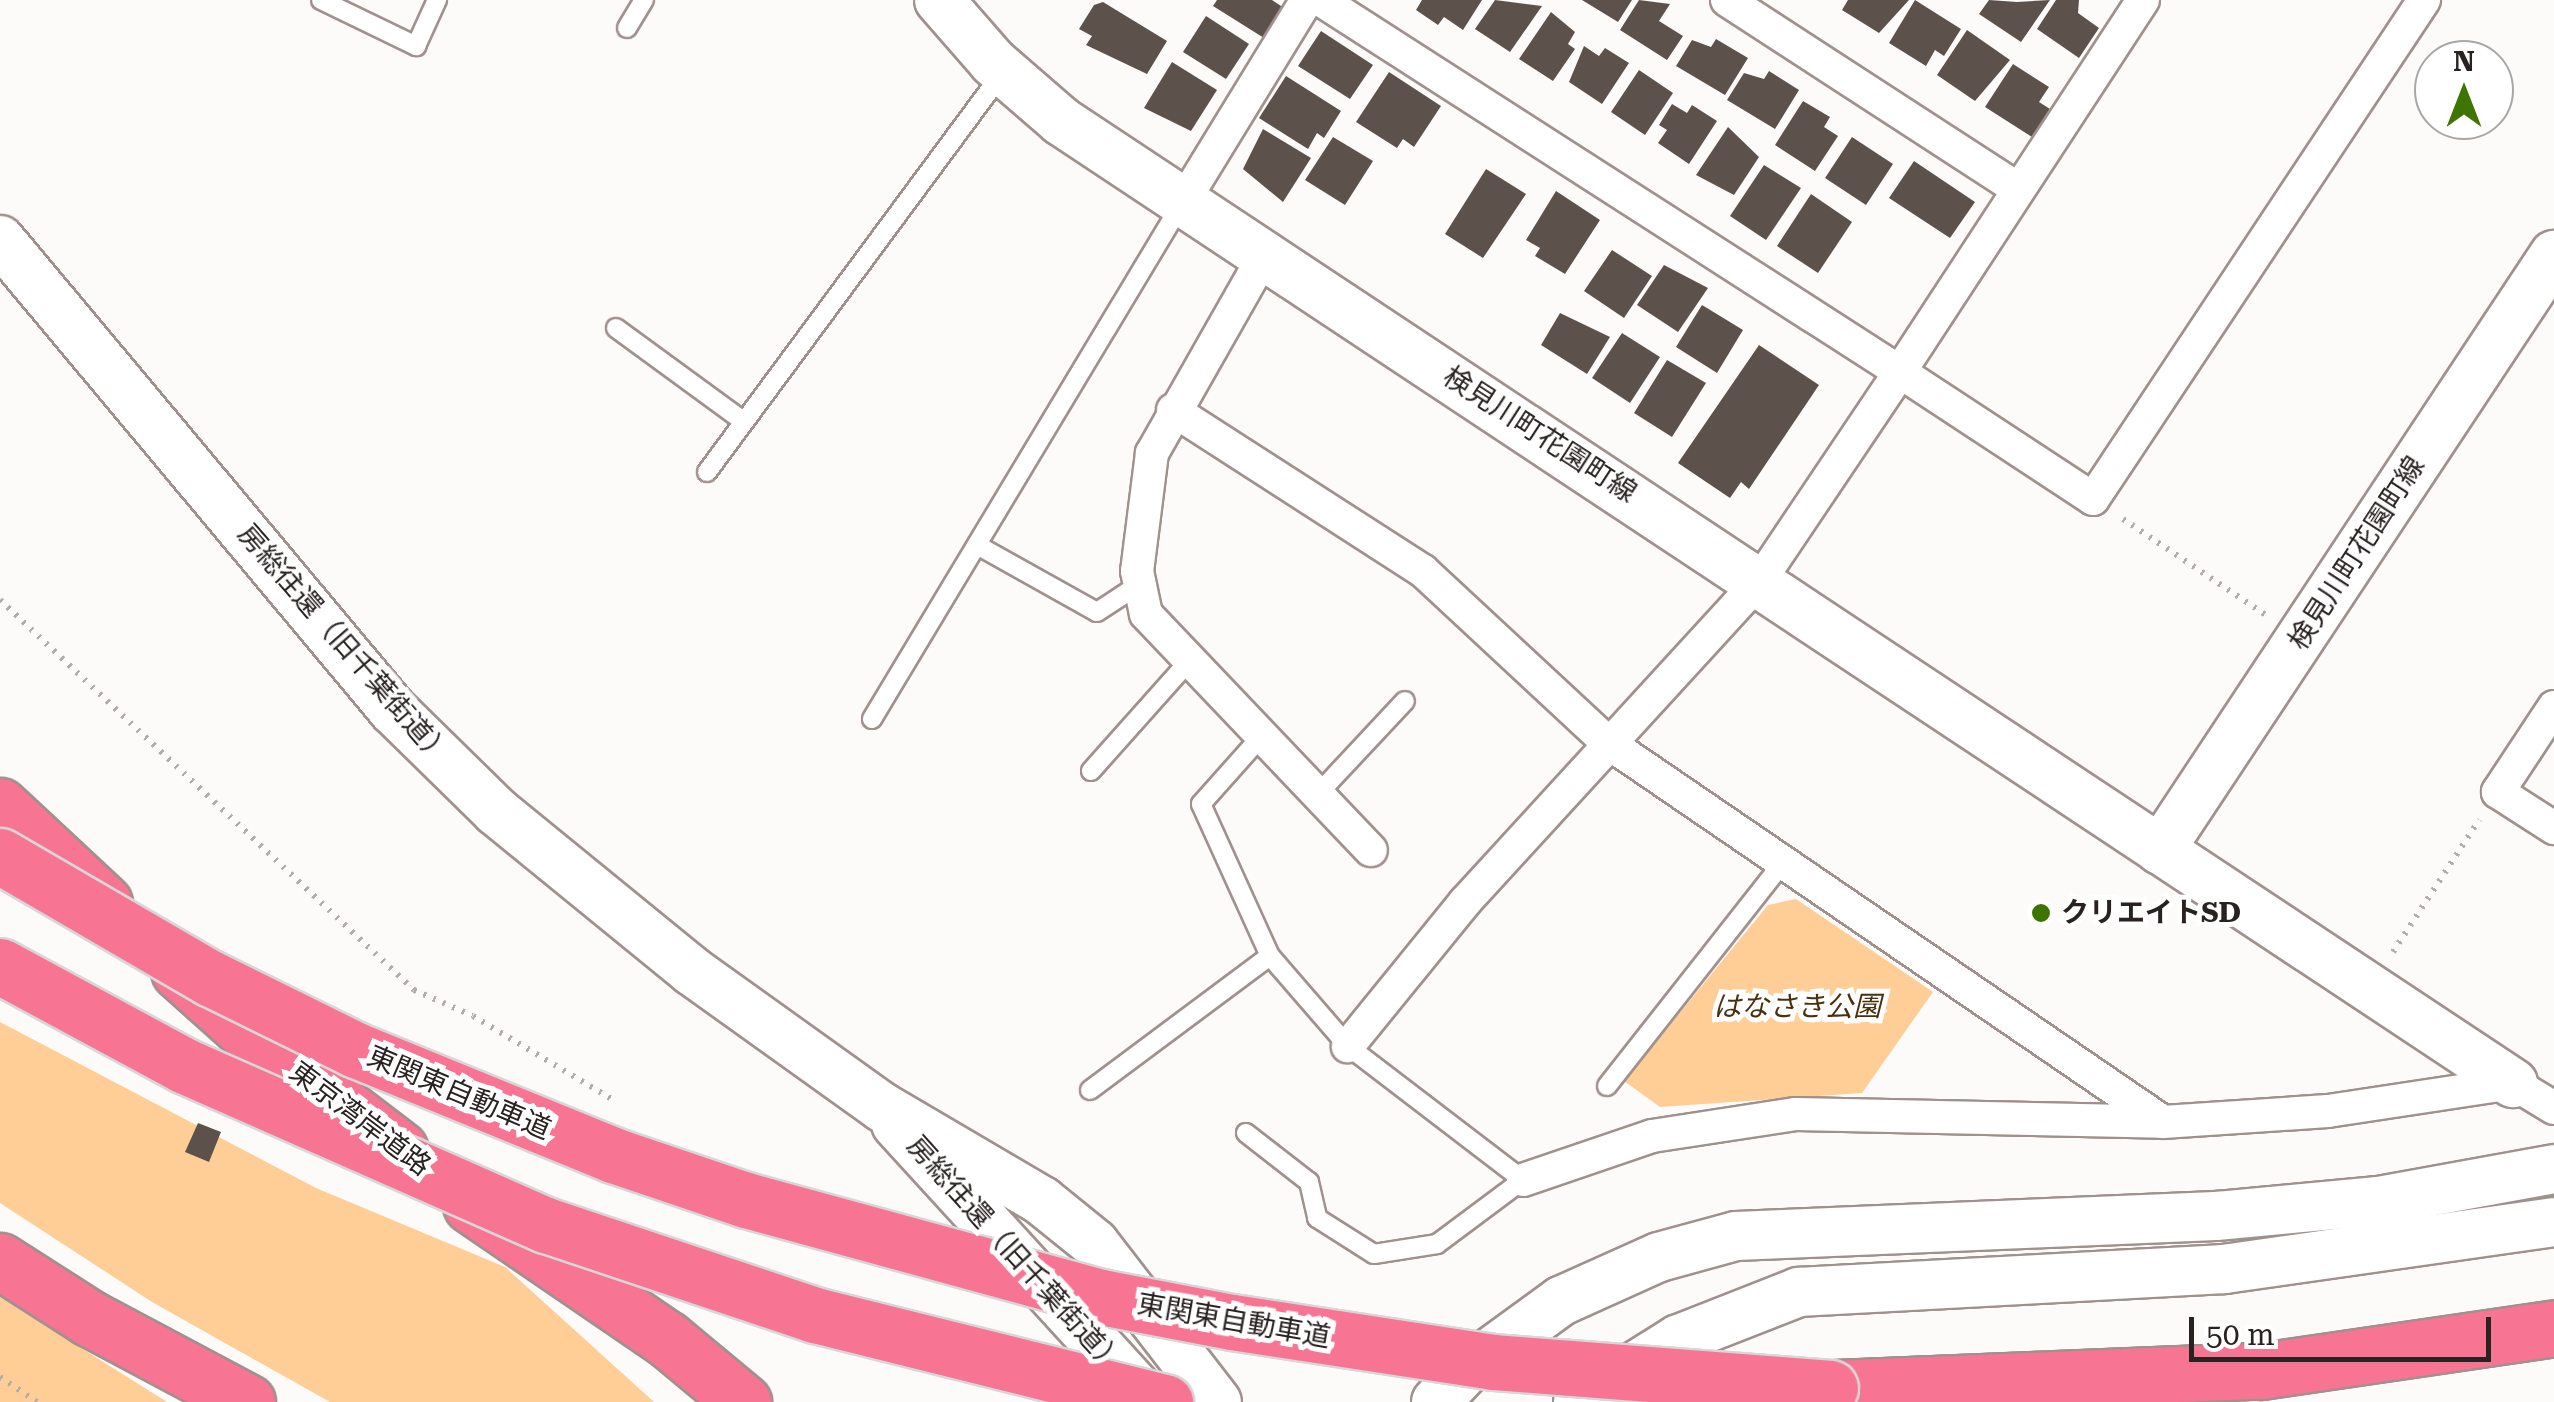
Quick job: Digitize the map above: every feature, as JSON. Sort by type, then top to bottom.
[{"type":"highway","name":"東京湾岸道路","points":[[0,806],[254,1038],[743,1402]]},
{"type":"highway","name":"東関東自動車道","points":[[0,856],[210,978],[356,1050],[613,1156],[746,1200],[1101,1297],[1250,1325],[1493,1362],[1830,1388],[2261,1371],[2554,1328]]},
{"type":"highway","points":[[0,966],[186,1066],[565,1232],[814,1315],[1164,1402]]},
{"type":"highway","points":[[0,1261],[89,1318],[247,1402]]},
{"type":"street","name":"検見川町花園町線","points":[[939,0],[1004,72],[1061,121],[2538,1098]]},
{"type":"street","points":[[1182,202],[1306,0]]},
{"type":"street","points":[[1321,0],[2093,498],[2424,0]]},
{"type":"street","points":[[1727,0],[2018,190]]},
{"type":"street","points":[[1348,1046],[1608,742],[1760,580],[2018,190],[2132,4]]},
{"type":"street","name":"房総往還（旧千葉街道）","points":[[0,240],[393,710],[496,811],[692,971],[882,1107],[972,1156],[1094,1243],[1217,1402]]},
{"type":"street","points":[[1264,256],[1152,453],[1140,584],[1146,614],[1259,740],[1371,850]]},
{"type":"street","name":"検見川町花園町線","points":[[2160,850],[2554,256]]},
{"type":"street","points":[[1173,410],[1424,572],[1608,742],[1781,865],[2163,1122]]},
{"type":"street","points":[[2554,707],[2498,792],[2554,828]]},
{"type":"street","points":[[1523,1180],[1652,1136],[1796,1114],[2163,1122],[2538,1098]]},
{"type":"street","name":"房総往還（旧千葉街道）","points":[[882,1107],[944,1184],[1150,1402]]},
{"type":"street","points":[[1436,1402],[1466,1371],[1561,1301],[1659,1257],[1736,1236],[2216,1216],[2378,1201],[2554,1168]]},
{"type":"street","points":[[1578,1402],[1679,1339],[1799,1292],[2224,1268],[2382,1251],[2554,1222]]},
{"type":"lane","points":[[320,0],[416,46],[436,0]]},
{"type":"lane","points":[[627,28],[644,0]]},
{"type":"lane","points":[[707,472],[1004,72]]},
{"type":"lane","points":[[872,719],[1182,202]]},
{"type":"lane","points":[[616,328],[743,421]]},
{"type":"lane","points":[[977,545],[1097,612],[1140,584]]},
{"type":"lane","points":[[1092,772],[1189,661]]},
{"type":"lane","points":[[1316,796],[1405,700]]},
{"type":"lane","points":[[1246,1133],[1309,1182],[1318,1218],[1374,1254],[1437,1244],[1523,1180],[1348,1046],[1270,956],[1200,804],[1259,740]]},
{"type":"lane","points":[[1607,1086],[1781,865]]},
{"type":"lane","points":[[1090,1090],[1270,956]]},
{"type":"path","points":[[2093,498],[2301,638]]},
{"type":"path","points":[[0,600],[414,990],[473,1016],[623,1106]]},
{"type":"path","points":[[2387,962],[2498,792]]},
{"type":"path","points":[[0,1377],[37,1402]]},
{"type":"green space","name":"はなさき公園","points":[[1796,899],[1933,992],[1862,1093],[1660,1107],[1624,1081],[1768,905]]},
{"type":"green space","points":[[0,1022],[316,1188],[505,1267],[654,1402],[330,1402],[152,1302],[0,1203]]},
{"type":"green space","points":[[0,1297],[167,1402],[0,1402]]},
{"type":"building","points":[[1217,0],[1272,0],[1284,8],[1264,38],[1213,6]]},
{"type":"building","points":[[1422,0],[1482,0],[1463,30],[1444,17],[1438,25],[1416,10]]},
{"type":"building","points":[[1495,0],[1542,6],[1510,52],[1475,29]]},
{"type":"building","points":[[1582,0],[1632,0],[1618,22]]},
{"type":"building","points":[[1639,0],[1670,4],[1659,21],[1683,36],[1667,60],[1620,30]]},
{"type":"building","points":[[1848,0],[1909,0],[1879,33],[1842,10]]},
{"type":"building","points":[[1915,0],[1961,29],[1944,56],[1935,50],[1926,66],[1889,43]]},
{"type":"building","points":[[1989,0],[2050,0],[2021,42],[1979,14]]},
{"type":"building","points":[[2056,0],[2079,0],[2078,13],[2099,28],[2079,58],[2037,29]]},
{"type":"building","points":[[1103,2],[1167,41],[1147,74],[1086,45],[1092,36],[1079,29],[1094,5]]},
{"type":"building","points":[[1551,12],[1575,32],[1568,44],[1575,49],[1553,81],[1519,59]]},
{"type":"building","points":[[1206,16],[1249,44],[1226,79],[1183,52]]},
{"type":"building","points":[[1967,30],[2010,60],[1975,101],[1937,75]]},
{"type":"building","points":[[1321,31],[1373,65],[1350,99],[1298,66]]},
{"type":"building","points":[[1716,39],[1748,58],[1725,95],[1676,66],[1692,40],[1711,47]]},
{"type":"building","points":[[1584,46],[1599,56],[1605,48],[1629,63],[1602,104],[1569,82]]},
{"type":"building","points":[[1172,62],[1217,90],[1191,131],[1144,108]]},
{"type":"building","points":[[2013,64],[2049,87],[2039,102],[2050,109],[2032,137],[1985,107]]},
{"type":"building","points":[[1639,70],[1673,93],[1645,135],[1611,112]]},
{"type":"building","points":[[1769,71],[1799,90],[1775,129],[1727,100],[1744,73],[1764,79]]},
{"type":"building","points":[[1389,72],[1441,106],[1414,147],[1403,139],[1397,148],[1356,122]]},
{"type":"building","points":[[1286,76],[1341,111],[1324,138],[1317,133],[1308,149],[1259,118]]},
{"type":"building","points":[[1803,101],[1830,117],[1824,127],[1838,136],[1815,171],[1775,145]]},
{"type":"building","points":[[1672,104],[1687,113],[1692,105],[1717,121],[1689,164],[1658,143],[1667,130],[1659,125]]},
{"type":"building","points":[[1728,127],[1759,157],[1734,195],[1696,175]]},
{"type":"building","points":[[1263,129],[1311,158],[1283,202],[1243,169]]},
{"type":"building","points":[[1333,137],[1373,161],[1345,205],[1305,180]]},
{"type":"building","points":[[1852,137],[1893,164],[1866,205],[1825,178]]},
{"type":"building","points":[[1914,161],[1975,202],[1950,238],[1889,198]]},
{"type":"building","points":[[1764,165],[1801,188],[1766,240],[1730,216]]},
{"type":"building","points":[[1486,169],[1526,194],[1483,258],[1445,234]]},
{"type":"building","points":[[1556,191],[1600,220],[1565,274],[1535,256],[1540,248],[1526,240]]},
{"type":"building","points":[[1811,194],[1852,222],[1818,273],[1777,246]]},
{"type":"building","points":[[1612,250],[1652,276],[1624,318],[1584,291]]},
{"type":"building","points":[[1664,265],[1708,288],[1678,332],[1637,305]]},
{"type":"building","points":[[1702,305],[1743,330],[1717,373],[1676,347]]},
{"type":"building","points":[[1560,313],[1610,337],[1587,374],[1541,345]]},
{"type":"building","points":[[1622,333],[1660,357],[1630,403],[1592,378]]},
{"type":"building","points":[[1759,345],[1819,385],[1749,489],[1741,482],[1730,498],[1678,463]]},
{"type":"building","points":[[1667,360],[1706,383],[1672,437],[1634,413]]},
{"type":"building","points":[[198,1123],[221,1132],[209,1162],[185,1152]]},
{"type":"place","name":"クリエイトSD","points":[[2041,913]]}]
